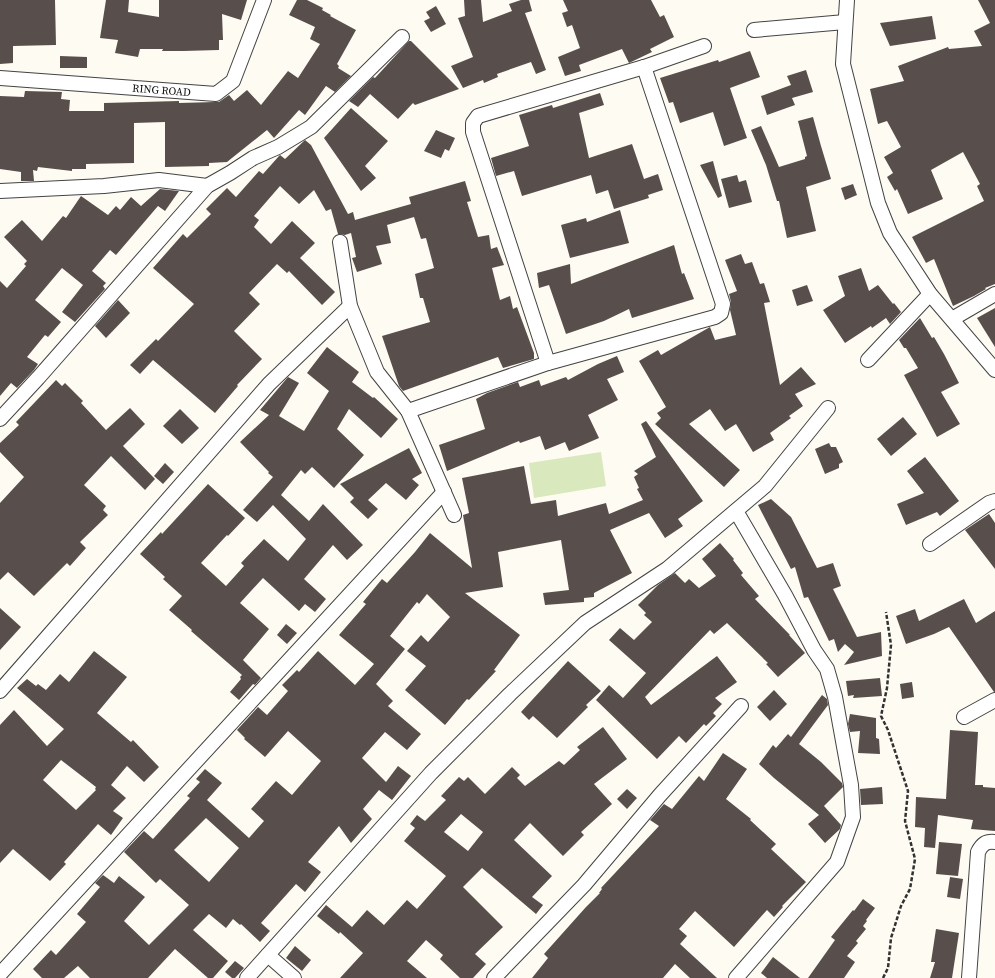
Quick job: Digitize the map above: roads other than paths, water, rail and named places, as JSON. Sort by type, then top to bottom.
[{"type":"street","name":"RING ROAD","points":[[0,78],[216,94],[233,80],[264,0]]},
{"type":"street","points":[[847,0],[843,64],[878,203],[890,233],[930,294],[995,370]]},
{"type":"street","points":[[754,30],[845,22]]},
{"type":"street","points":[[0,419],[207,186],[253,158],[278,147],[312,127],[402,37]]},
{"type":"street","points":[[548,363],[473,132],[473,123],[478,116],[644,67],[704,46]]},
{"type":"street","points":[[408,411],[548,363],[715,317],[721,313],[723,304],[644,67]]},
{"type":"street","points":[[0,191],[104,186],[159,180],[207,186]]},
{"type":"street","points":[[340,242],[350,306],[377,372],[408,411],[454,515]]},
{"type":"street","points":[[868,360],[930,294]]},
{"type":"street","points":[[952,319],[995,294]]},
{"type":"street","points":[[0,691],[269,384],[350,306]]},
{"type":"street","points":[[247,978],[431,773],[510,694],[585,623],[667,569],[765,486],[828,408]]},
{"type":"street","points":[[0,974],[444,492]]},
{"type":"street","points":[[930,544],[989,503],[995,501]]},
{"type":"street","points":[[736,511],[785,595],[814,650],[827,669],[835,697],[851,785],[853,816],[837,862],[736,978]]},
{"type":"street","points":[[964,718],[995,700]]},
{"type":"street","points":[[494,978],[584,885],[660,795],[741,706]]},
{"type":"street","points":[[970,978],[978,852],[982,844],[990,841],[995,842]]},
{"type":"street","points":[[268,956],[294,978]]}]
